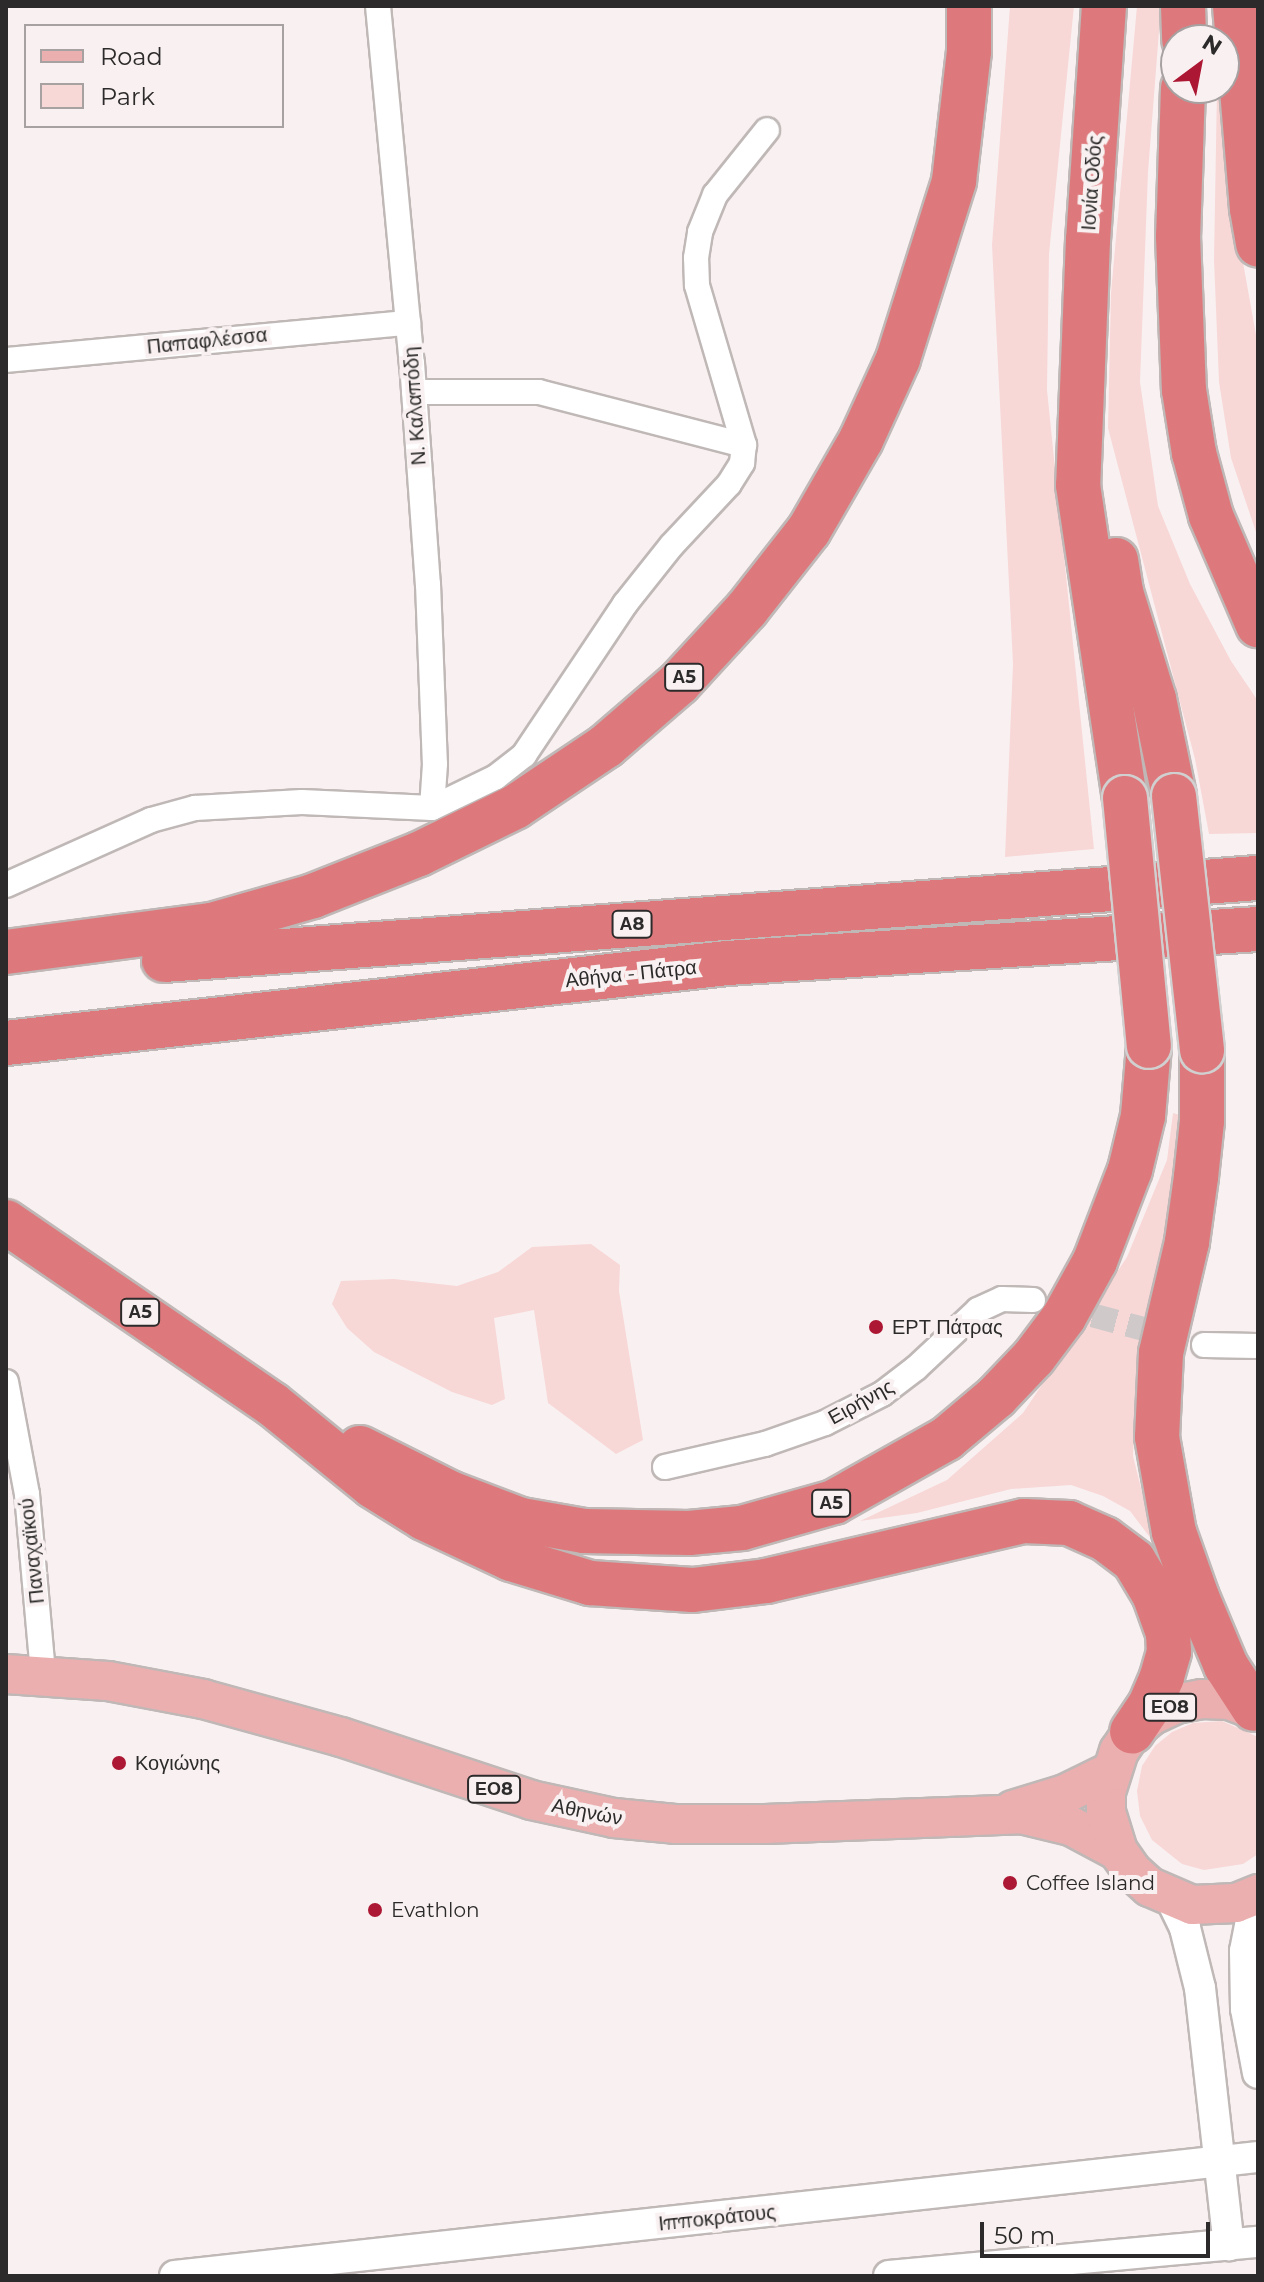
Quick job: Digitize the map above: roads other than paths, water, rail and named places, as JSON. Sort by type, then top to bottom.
[{"type":"highway","name":"Α5","points":[[6,952],[212,925],[313,896],[419,854],[515,807],[606,746],[679,683],[747,609],[809,530],[861,440],[898,359],[954,181],[969,51],[969,6]]},
{"type":"highway","name":"Ιονία Οδός","points":[[1082,361],[1104,6]]},
{"type":"highway","points":[[1235,6],[1252,209],[1258,244]]},
{"type":"highway","points":[[1182,104],[1178,236],[1184,390],[1194,453],[1211,516],[1258,625]]},
{"type":"highway","name":"Α5","points":[[6,1222],[272,1404],[450,1493],[521,1520],[584,1531],[674,1534],[742,1528],[834,1502],[946,1439],[1025,1367],[1064,1317],[1105,1238],[1130,1170],[1143,1116],[1149,1046],[1125,798],[1078,485],[1082,361]]},
{"type":"highway","points":[[1082,361],[1121,592],[1154,699],[1174,796],[1202,1050],[1202,1121],[1198,1163],[1187,1242],[1161,1353],[1157,1437],[1174,1532],[1197,1597],[1226,1666],[1256,1710]]},
{"type":"highway","name":"Α8","points":[[6,977],[240,952],[1258,878]]},
{"type":"highway","name":"Αθήνα - Πάτρα","points":[[6,1043],[727,963],[1258,929]]},
{"type":"highway","points":[[272,1404],[373,1486],[424,1518],[511,1559],[590,1583],[693,1590],[752,1583],[835,1568],[1024,1521],[1069,1523],[1105,1539],[1134,1561],[1154,1594],[1168,1633],[1169,1652],[1162,1677],[1150,1705],[1132,1732]]},
{"type":"main road","name":"Αθηνών","points":[[24,1675],[108,1681],[250,1711],[341,1737],[531,1800],[614,1818],[675,1824],[765,1824],[994,1813],[1046,1818],[1071,1826],[1118,1851]]},
{"type":"main road","name":"Αθηνών","points":[[1256,1710],[1229,1700],[1189,1701],[1152,1715],[1132,1732],[1110,1772],[1106,1812],[1118,1851],[1141,1879],[1171,1899],[1214,1906],[1257,1894]]},
{"type":"main road","name":"Αθηνών","points":[[994,1813],[1042,1802],[1110,1772]]},
{"type":"street","name":"Ν. Καλαπόδη","points":[[378,6],[414,392],[430,623],[435,764],[432,808]]},
{"type":"street","points":[[6,885],[151,820],[195,808],[302,802],[432,808],[496,777],[524,755],[625,604],[672,545],[729,484],[742,463],[744,445],[702,302],[696,258],[700,232],[715,195],[767,130]]},
{"type":"street","name":"Παπαφλέσσα","points":[[6,360],[408,323]]},
{"type":"street","points":[[414,392],[539,392],[744,445]]},
{"type":"street","name":"Ειρήνης","points":[[665,1467],[765,1444],[825,1423],[882,1394],[916,1368],[978,1310],[1002,1299],[1033,1300]]},
{"type":"street","points":[[1204,1345],[1258,1346]]},
{"type":"street","name":"Παναχαϊκού","points":[[6,1382],[27,1494],[24,1675]]},
{"type":"street","points":[[1257,1894],[1245,1951],[1246,2009],[1258,2073]]},
{"type":"street","points":[[889,2276],[1244,2243],[1220,2161],[1200,1988],[1185,1928],[1171,1899]]},
{"type":"street","name":"Ιπποκράτους","points":[[175,2276],[1258,2157]]},
{"type":"tunnel","points":[[1058,1306],[1204,1345]]},
{"type":"place","name":"ΕΡΤ Πάτρας","points":[[876,1327]]},
{"type":"place","name":"Κογιώνης","points":[[119,1763]]},
{"type":"place","name":"Coffee Island","points":[[1010,1883]]},
{"type":"place","name":"Evathlon","points":[[375,1910]]}]
